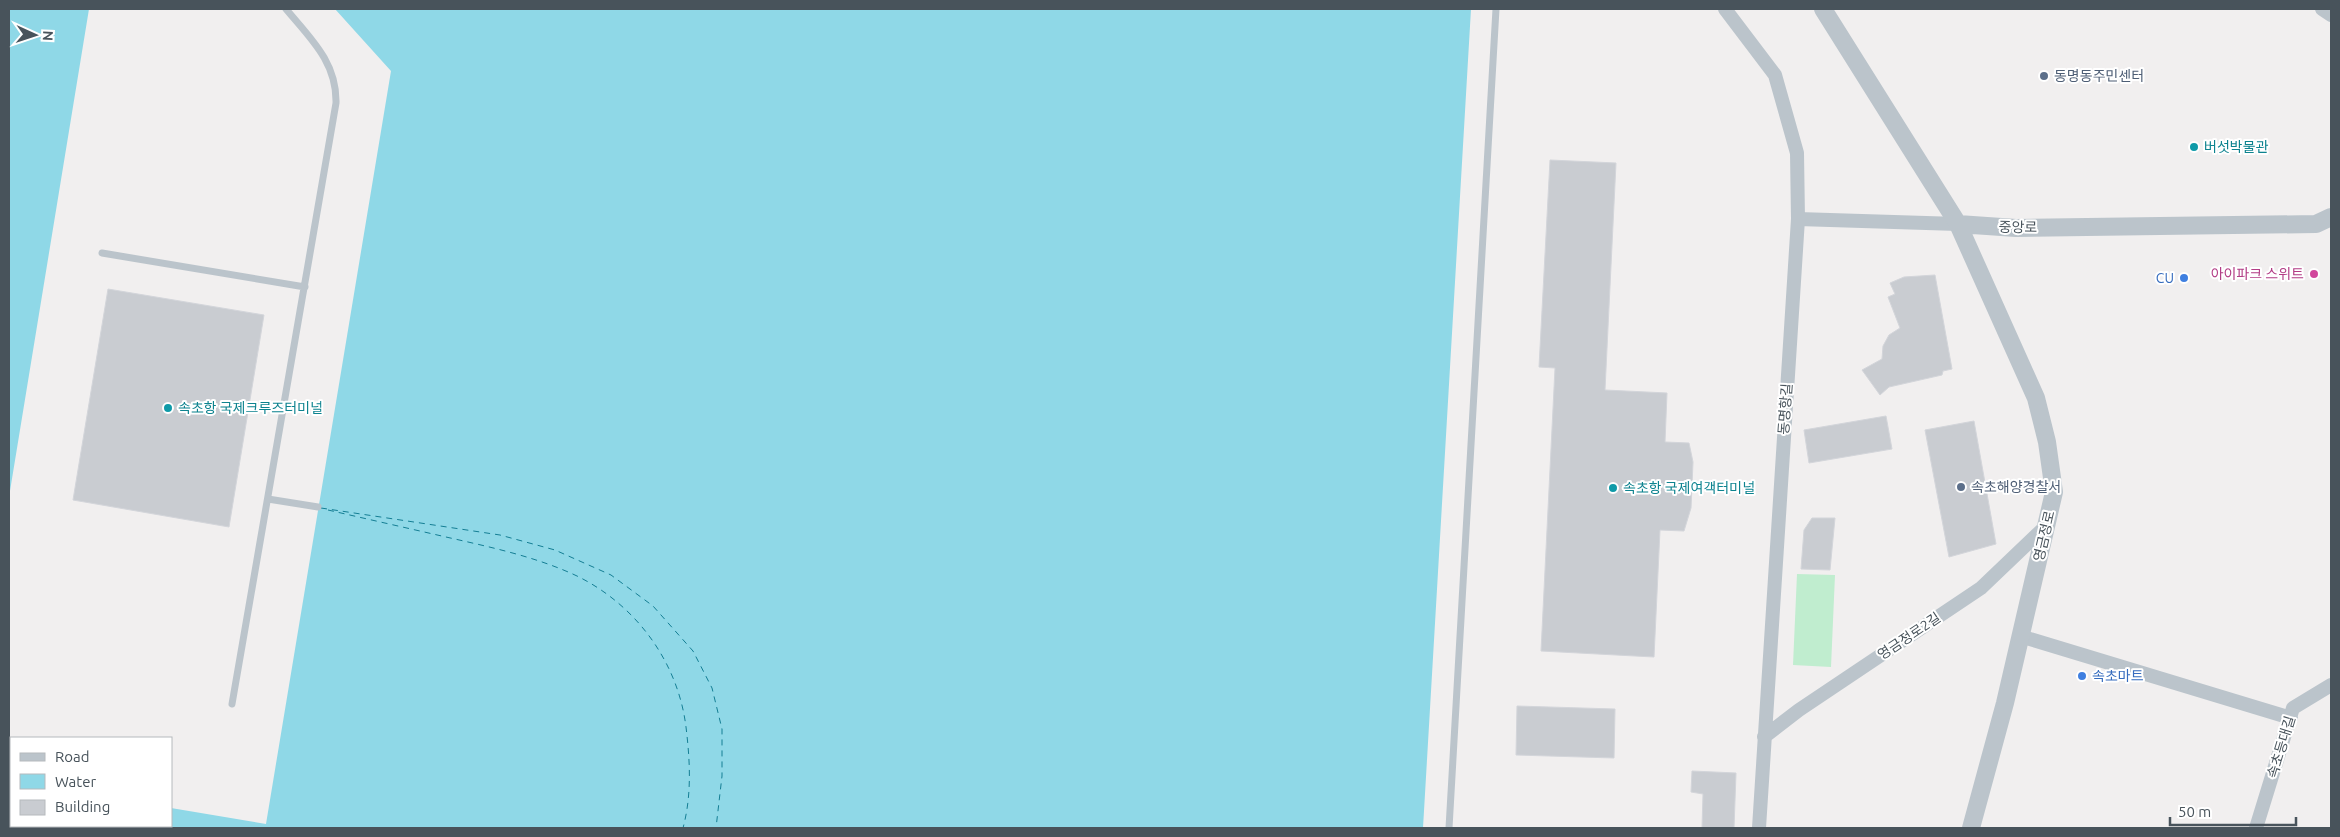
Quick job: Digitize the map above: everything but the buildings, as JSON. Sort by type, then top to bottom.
[{"type":"street","name":"동명항길","points":[[1725,9],[1775,75],[1797,153],[1798,219],[1758,828]]},
{"type":"street","points":[[1823,9],[1958,224]]},
{"type":"street","points":[[2322,9],[2331,15]]},
{"type":"street","name":"중앙로","points":[[1958,224],[2016,228],[2316,224],[2331,216]]},
{"type":"street","points":[[1798,219],[1958,224]]},
{"type":"street","name":"영금정로","points":[[1958,224],[2036,398],[2047,442],[2054,492],[2020,636],[1971,828]]},
{"type":"street","name":"영금정로2길","points":[[1764,737],[1799,710],[1981,588],[2046,526]]},
{"type":"street","points":[[2020,636],[2291,718]]},
{"type":"street","name":"속초등대길","points":[[2256,828],[2293,708],[2331,685]]},
{"type":"lane","points":[[232,704],[336,103],[336,86],[331,68],[317,47],[286,9]]},
{"type":"lane","points":[[1449,828],[1496,9]]},
{"type":"lane","points":[[102,253],[304,287]]},
{"type":"lane","points":[[268,499],[318,508]]},
{"type":"green space","points":[[1797,574],[1835,575],[1831,667],[1793,665]]},
{"type":"water","points":[[9,9],[89,9],[9,497]]},
{"type":"water","points":[[335,9],[1471,9],[1423,828],[9,828],[9,781],[10,827],[172,827],[172,808],[266,824],[391,71]]},
{"type":"ferry route","points":[[321,508],[500,535],[555,550],[611,575],[653,606],[693,651],[712,688],[722,729],[722,776],[716,828]]},
{"type":"ferry route","points":[[328,510],[530,558],[577,576],[598,588],[618,603],[651,638],[664,658],[674,680],[681,703],[686,727],[689,765],[688,803],[683,828]]},
{"type":"place","name":"동명동주민센터","points":[[2044,76]]},
{"type":"place","name":"버섯박물관","points":[[2194,147]]},
{"type":"place","name":"아이파크 스위트","points":[[2314,274]]},
{"type":"place","name":"CU","points":[[2184,278]]},
{"type":"place","name":"속초항 국제크루즈터미널","points":[[168,408]]},
{"type":"place","name":"속초해양경찰서","points":[[1961,487]]},
{"type":"place","name":"속초항 국제여객터미널","points":[[1613,488]]},
{"type":"place","name":"속초마트","points":[[2082,676]]}]
